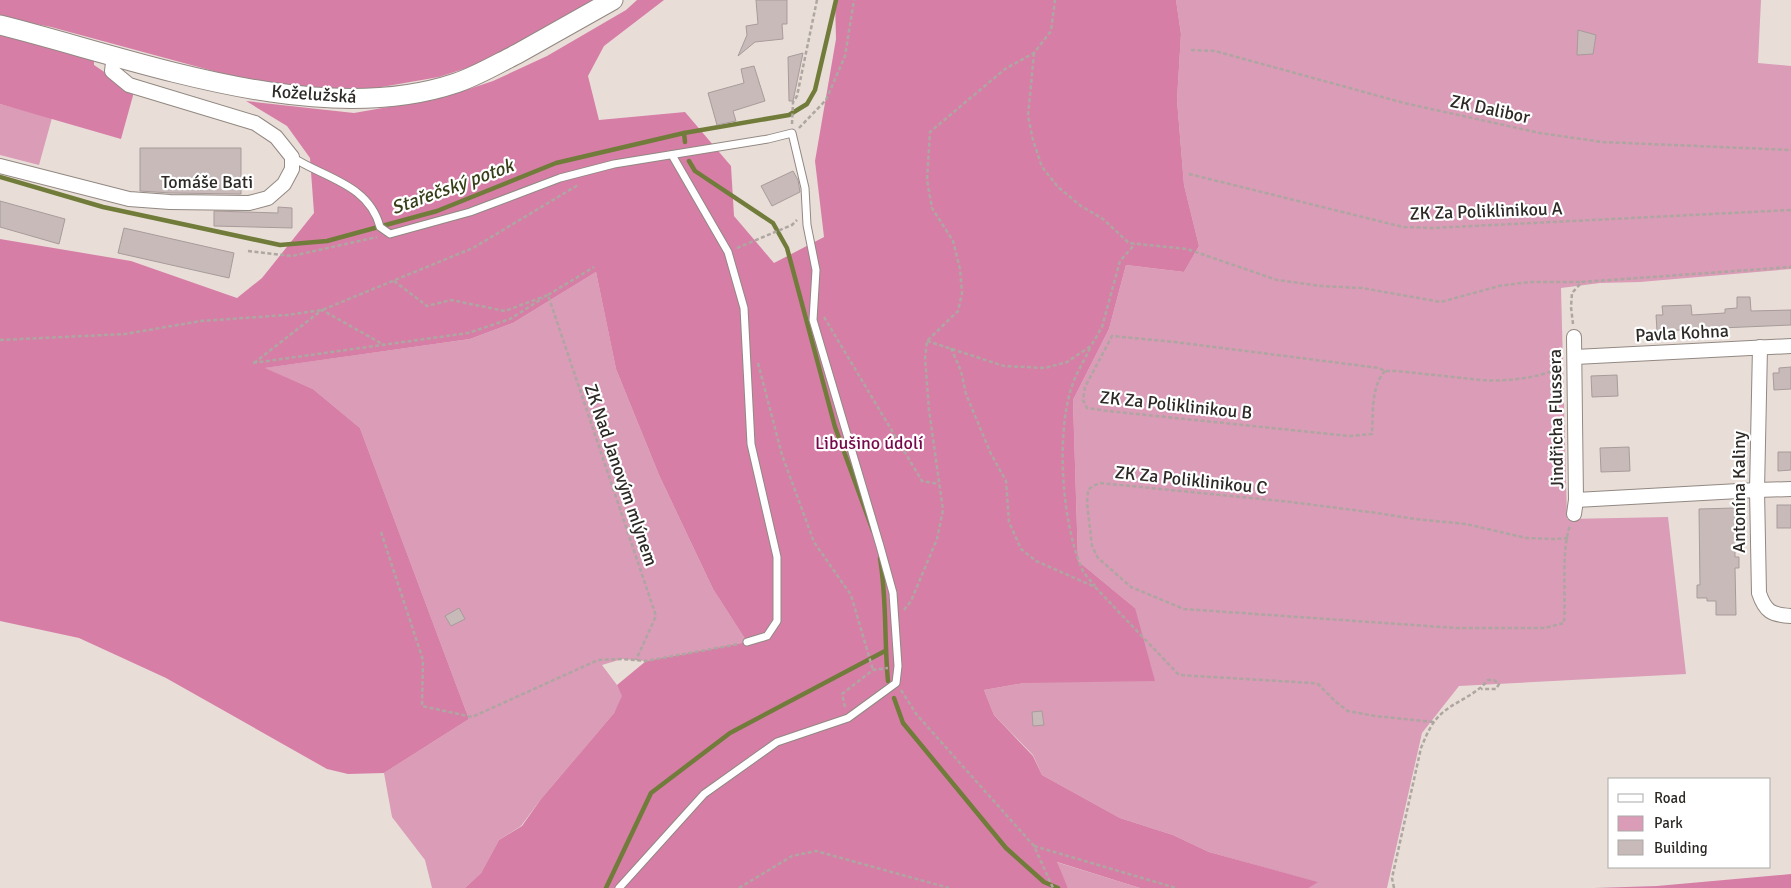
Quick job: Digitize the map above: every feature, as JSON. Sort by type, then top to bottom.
[{"type":"main road","name":"Koželužská","points":[[0,24],[184,74],[248,88],[285,94],[352,98],[397,96],[442,88],[472,77],[613,0]]},
{"type":"street","points":[[114,55],[112,71],[129,85],[255,123],[276,137],[292,157]]},
{"type":"street","name":"Tomáše Bati","points":[[0,166],[129,199],[170,202],[249,203],[268,198],[284,184],[292,170],[292,157]]},
{"type":"street","name":"Jindřicha Flussera","points":[[1572,518],[1576,500],[1574,338]]},
{"type":"street","name":"Pavla Kohna","points":[[1575,357],[1791,346]]},
{"type":"street","name":"Antonína Kaliny","points":[[1760,347],[1757,490],[1759,593],[1763,606],[1770,612],[1791,616]]},
{"type":"street","name":"Jindřicha Flussera","points":[[1576,500],[1791,489]]},
{"type":"lane","points":[[292,157],[353,189],[366,201],[378,218],[380,227],[390,234],[470,212],[560,178],[614,164],[768,139],[792,133],[805,188],[807,226],[816,270],[813,320],[893,593],[898,666],[896,683],[848,718],[778,742],[704,794],[619,888]]},
{"type":"lane","points":[[672,155],[728,252],[744,308],[751,444],[777,557],[777,621],[767,636],[748,642]]},
{"type":"path","points":[[792,133],[793,102],[796,96],[817,0]]},
{"type":"path","points":[[792,133],[808,120],[826,100],[845,56],[854,0]]},
{"type":"path","points":[[896,619],[911,601],[938,539],[943,510],[929,410],[925,358],[928,341],[958,311],[962,293],[960,269],[953,241],[932,208],[927,180],[930,132],[1005,69],[1034,53],[1050,31],[1055,0]]},
{"type":"path","name":"ZK Dalibor","points":[[1190,50],[1215,51],[1404,102],[1540,133],[1602,142],[1791,150]]},
{"type":"path","points":[[1034,53],[1028,116],[1033,140],[1042,166],[1058,187],[1082,206],[1103,218],[1129,243],[1187,249],[1277,280],[1321,286],[1362,288],[1441,302],[1499,286],[1529,282],[1582,282],[1791,266]]},
{"type":"path","name":"ZK Za Poliklinikou A","points":[[1188,174],[1403,227],[1442,228],[1791,210]]},
{"type":"path","points":[[0,340],[125,334],[201,321],[287,315],[322,310],[473,248],[581,184]]},
{"type":"path","points":[[728,252],[792,225],[806,210]]},
{"type":"path","points":[[248,251],[292,256],[390,234]]},
{"type":"path","points":[[1135,244],[1120,261],[1102,328],[1091,346],[1071,389],[1064,423],[1063,478],[1071,534],[1075,551],[1084,573],[1179,675],[1312,682],[1318,684],[1348,711],[1375,716],[1434,722]]},
{"type":"path","points":[[322,310],[252,364],[468,333],[510,318],[594,267]]},
{"type":"path","points":[[394,281],[427,306],[451,300],[505,311],[548,295]]},
{"type":"path","points":[[1574,338],[1571,307],[1572,292],[1582,282]]},
{"type":"path","name":"ZK Nad Janovým mlýnem","points":[[548,295],[656,616],[636,660]]},
{"type":"path","points":[[814,300],[922,481],[939,484]]},
{"type":"path","points":[[322,310],[384,345]]},
{"type":"path","name":"ZK Za Poliklinikou B","points":[[1385,371],[1379,377],[1376,388],[1372,434],[1349,436],[1108,411],[1087,408],[1083,400],[1085,387],[1112,336],[1379,368],[1385,371],[1495,381],[1547,374],[1575,357]]},
{"type":"path","points":[[928,341],[1004,366],[1038,368],[1067,362],[1091,346]]},
{"type":"path","points":[[951,348],[961,371],[966,394],[991,454],[1006,481],[1009,522],[1021,549],[1036,562],[1096,587]]},
{"type":"path","points":[[758,363],[782,455],[814,542],[851,595],[873,670]]},
{"type":"path","name":"ZK Za Poliklinikou C","points":[[1568,538],[1526,538],[1466,524],[1291,502],[1100,483],[1088,490],[1087,503],[1092,546],[1098,558],[1131,587],[1184,609],[1437,628],[1545,628],[1564,623],[1565,571],[1572,518]]},
{"type":"path","points":[[380,532],[423,660],[422,706],[472,717],[598,660],[646,661],[748,642]]},
{"type":"path","points":[[848,718],[842,694],[873,670],[898,666]]},
{"type":"path","points":[[1394,888],[1392,878],[1420,748],[1428,731],[1441,714],[1481,689],[1488,680],[1494,680],[1499,684],[1496,689],[1481,689]]},
{"type":"path","points":[[896,683],[917,716],[1034,846],[1054,888]]},
{"type":"path","points":[[1034,846],[1176,888]]},
{"type":"path","points":[[739,888],[792,856],[816,851],[949,888]]},
{"type":"green space","points":[[0,0],[601,0],[485,62],[439,77],[353,92],[250,81],[51,27],[0,17]]},
{"type":"green space","name":"Libušino údolí","points":[[637,0],[664,0],[604,46],[588,76],[599,120],[685,112],[731,166],[734,216],[774,263],[824,237],[815,161],[836,39],[835,0],[1176,0],[1181,34],[1177,100],[1184,185],[1199,246],[1184,272],[1126,265],[1109,329],[1073,400],[1078,561],[1135,608],[1155,681],[1024,683],[984,690],[994,715],[1033,756],[1042,775],[1120,818],[1173,835],[1209,852],[1318,882],[1309,888],[1140,888],[1057,862],[1068,888],[465,888],[481,873],[499,840],[522,826],[541,799],[614,713],[622,696],[617,685],[646,661],[747,642],[713,589],[659,475],[616,369],[596,272],[513,323],[470,339],[265,368],[313,389],[360,428],[469,719],[384,773],[348,774],[327,769],[166,678],[79,638],[0,621],[0,239],[131,261],[237,298],[262,278],[314,213],[310,158],[287,126],[246,101],[354,113],[445,97],[493,81],[547,56],[626,10]]},
{"type":"green space","points":[[1176,0],[1761,0],[1758,63],[1791,66],[1791,269],[1640,282],[1600,283],[1561,288],[1567,519],[1668,517],[1686,674],[1459,686],[1422,733],[1387,888],[1309,888],[1317,882],[1209,852],[1173,835],[1120,818],[1042,775],[1033,755],[994,715],[984,690],[1024,683],[1135,608],[1078,561],[1073,400],[1109,329],[1126,265],[1184,272],[1199,246],[1184,185],[1177,100],[1181,34]]},
{"type":"green space","points":[[0,33],[94,59],[94,65],[134,92],[121,139],[0,104]]},
{"type":"green space","points":[[0,104],[52,118],[39,165],[0,155]]},
{"type":"green space","points":[[596,272],[616,369],[659,475],[713,589],[747,642],[646,661],[622,659],[602,665],[623,696],[614,713],[541,799],[521,826],[499,840],[481,873],[465,888],[432,888],[425,860],[392,817],[384,773],[469,719],[360,428],[313,389],[264,368],[470,339],[513,323]]},
{"type":"green space","points":[[1056,862],[1140,888],[1068,888]]},
{"type":"green space","points":[[1791,874],[1791,888],[1594,888],[1657,886]]},
{"type":"building","points":[[756,0],[787,0],[787,24],[782,24],[783,39],[755,42],[738,56],[747,35],[746,26],[758,24]]},
{"type":"building","points":[[1578,30],[1596,35],[1593,54],[1577,55]]},
{"type":"building","points":[[803,53],[793,101],[789,101],[788,57]]},
{"type":"building","points":[[754,66],[765,101],[733,111],[736,121],[717,125],[708,93],[744,83],[741,69]]},
{"type":"building","points":[[140,148],[241,148],[241,194],[140,191]]},
{"type":"building","points":[[793,171],[798,180],[800,192],[772,206],[761,186]]},
{"type":"building","points":[[0,201],[65,219],[59,244],[0,227]]},
{"type":"building","points":[[278,207],[292,208],[292,228],[214,226],[214,211],[278,213]]},
{"type":"building","points":[[124,228],[234,253],[229,278],[118,253]]},
{"type":"building","points":[[1737,297],[1750,297],[1751,311],[1791,310],[1791,325],[1697,329],[1697,334],[1682,335],[1681,330],[1657,331],[1656,315],[1663,315],[1662,306],[1691,305],[1692,315],[1725,313],[1725,309],[1737,308]]},
{"type":"building","points":[[1791,367],[1791,389],[1774,390],[1773,373],[1779,373],[1779,368]]},
{"type":"building","points":[[1617,375],[1618,396],[1592,397],[1591,376]]},
{"type":"building","points":[[1629,447],[1630,471],[1601,472],[1600,448]]},
{"type":"building","points":[[1778,452],[1791,452],[1791,470],[1778,471]]},
{"type":"building","points":[[1777,505],[1791,505],[1791,528],[1777,528]]},
{"type":"building","points":[[1735,508],[1735,557],[1739,557],[1739,568],[1735,568],[1736,615],[1716,615],[1716,601],[1707,601],[1707,598],[1697,598],[1697,585],[1700,585],[1699,509]]},
{"type":"building","points":[[459,608],[465,619],[451,626],[445,616]]},
{"type":"building","points":[[1042,711],[1044,725],[1033,726],[1032,712]]},
{"type":"waterway","name":"Stařečský potok","points":[[0,177],[103,207],[280,245],[327,241],[437,211],[556,163],[684,133],[789,115],[807,104],[815,90],[836,0]]},
{"type":"waterway","points":[[684,133],[685,142]]},
{"type":"waterway","points":[[689,161],[695,171],[773,223],[787,248],[835,427],[873,531]]},
{"type":"waterway","points":[[880,558],[884,589],[888,681]]},
{"type":"waterway","points":[[606,888],[651,793],[730,733],[885,651]]},
{"type":"waterway","points":[[894,698],[903,723],[1006,848],[1044,882],[1058,888]]}]
